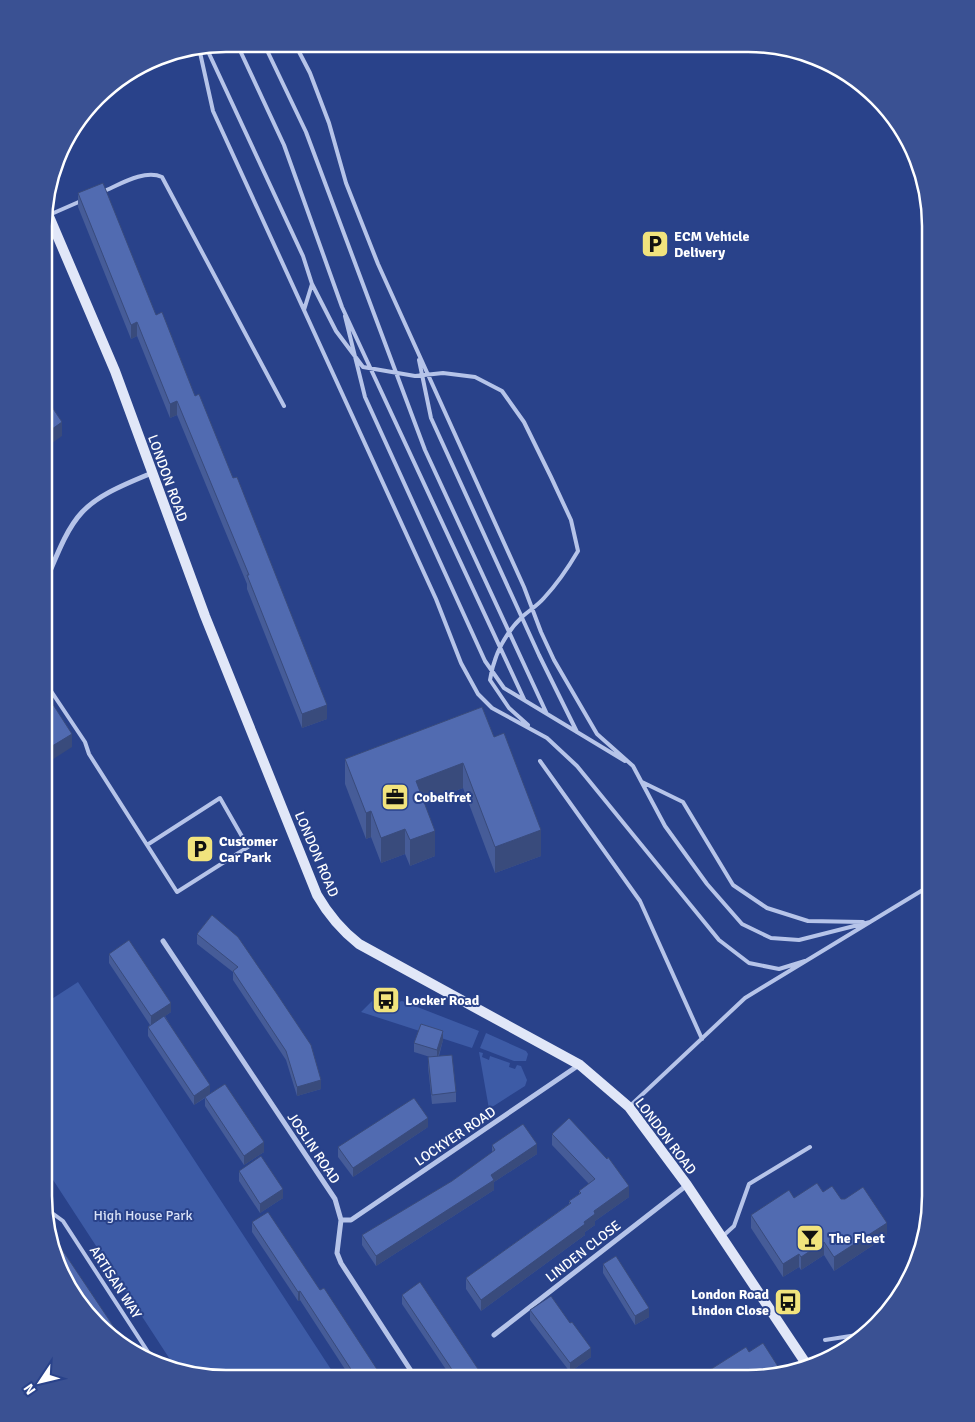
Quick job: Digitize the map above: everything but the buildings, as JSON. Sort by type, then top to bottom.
[{"type":"street","name":"LONDON ROAD","points":[[52,223],[115,371],[152,473],[260,754],[317,895],[326,910],[347,935],[359,944],[580,1065],[629,1107],[687,1185],[804,1360]]},
{"type":"street","points":[[52,567],[67,532],[85,506],[110,490],[152,473]]},
{"type":"street","name":"JOSLIN ROAD","points":[[163,941],[334,1199],[341,1220],[337,1253],[341,1263],[410,1370]]},
{"type":"street","name":"LOCKYER ROAD","points":[[341,1220],[351,1220],[580,1065]]},
{"type":"street","name":"LINDEN CLOSE","points":[[494,1335],[687,1185]]},
{"type":"lane","points":[[241,52],[284,145],[342,306],[524,699]]},
{"type":"lane","points":[[268,52],[306,132],[425,450],[508,634],[546,712]]},
{"type":"lane","points":[[299,52],[310,73],[326,115],[346,183],[374,255],[554,660],[597,734],[633,766],[665,826],[707,884],[742,924],[771,938],[799,940],[870,922]]},
{"type":"lane","points":[[209,54],[303,256],[312,284],[336,331],[363,367],[395,374],[422,375],[443,373],[475,377],[502,391],[524,422],[571,520],[578,551],[565,573],[543,600],[522,618],[508,634],[493,659],[490,680],[509,708],[547,738],[577,766],[718,940],[749,963],[780,969],[805,961]]},
{"type":"lane","points":[[200,55],[213,111],[436,599],[462,664],[478,694],[492,708],[511,720],[532,728]]},
{"type":"lane","points":[[93,196],[146,175],[154,174],[162,177],[284,406]]},
{"type":"lane","points":[[54,209],[84,199]]},
{"type":"lane","points":[[304,310],[312,284]]},
{"type":"lane","points":[[342,306],[365,397],[431,544],[492,670],[504,688],[633,766]]},
{"type":"lane","points":[[417,350],[431,418],[522,618],[578,733]]},
{"type":"lane","points":[[52,692],[85,742],[89,754],[147,845],[177,892],[248,847],[220,798],[147,845]]},
{"type":"lane","points":[[540,761],[640,901],[702,1039]]},
{"type":"lane","points":[[642,782],[683,802],[733,885],[767,908],[808,921],[870,922]]},
{"type":"lane","points":[[629,1107],[745,998],[922,890]]},
{"type":"lane","points":[[722,1237],[734,1226],[749,1184],[810,1147]]},
{"type":"lane","name":"ARTISAN WAY","points":[[54,1214],[63,1221],[146,1350]]},
{"type":"lane","points":[[825,1340],[850,1336]]},
{"type":"green space","name":"High House Park","points":[[78,982],[331,1370],[227,1370],[181,1364],[170,1360],[52,1178],[52,999]]},
{"type":"green space","points":[[375,998],[392,1004],[402,1001],[479,1031],[472,1048],[361,1012]]},
{"type":"green space","points":[[486,1033],[526,1051],[528,1054],[526,1061],[514,1061],[480,1048]]},
{"type":"green space","points":[[479,1052],[483,1053],[482,1057],[489,1060],[490,1056],[510,1063],[509,1067],[515,1069],[517,1065],[521,1066],[527,1080],[525,1086],[489,1109]]},
{"type":"place","name":"ECM Vehicle Delivery","points":[[655,244]]},
{"type":"place","name":"Cobelfret","points":[[395,797]]},
{"type":"place","name":"Customer Car Park","points":[[200,849]]},
{"type":"place","name":"Locker Road","points":[[386,1000]]},
{"type":"place","name":"The Fleet","points":[[810,1238]]},
{"type":"place","name":"London Road Lindon Close","points":[[788,1302]]}]
